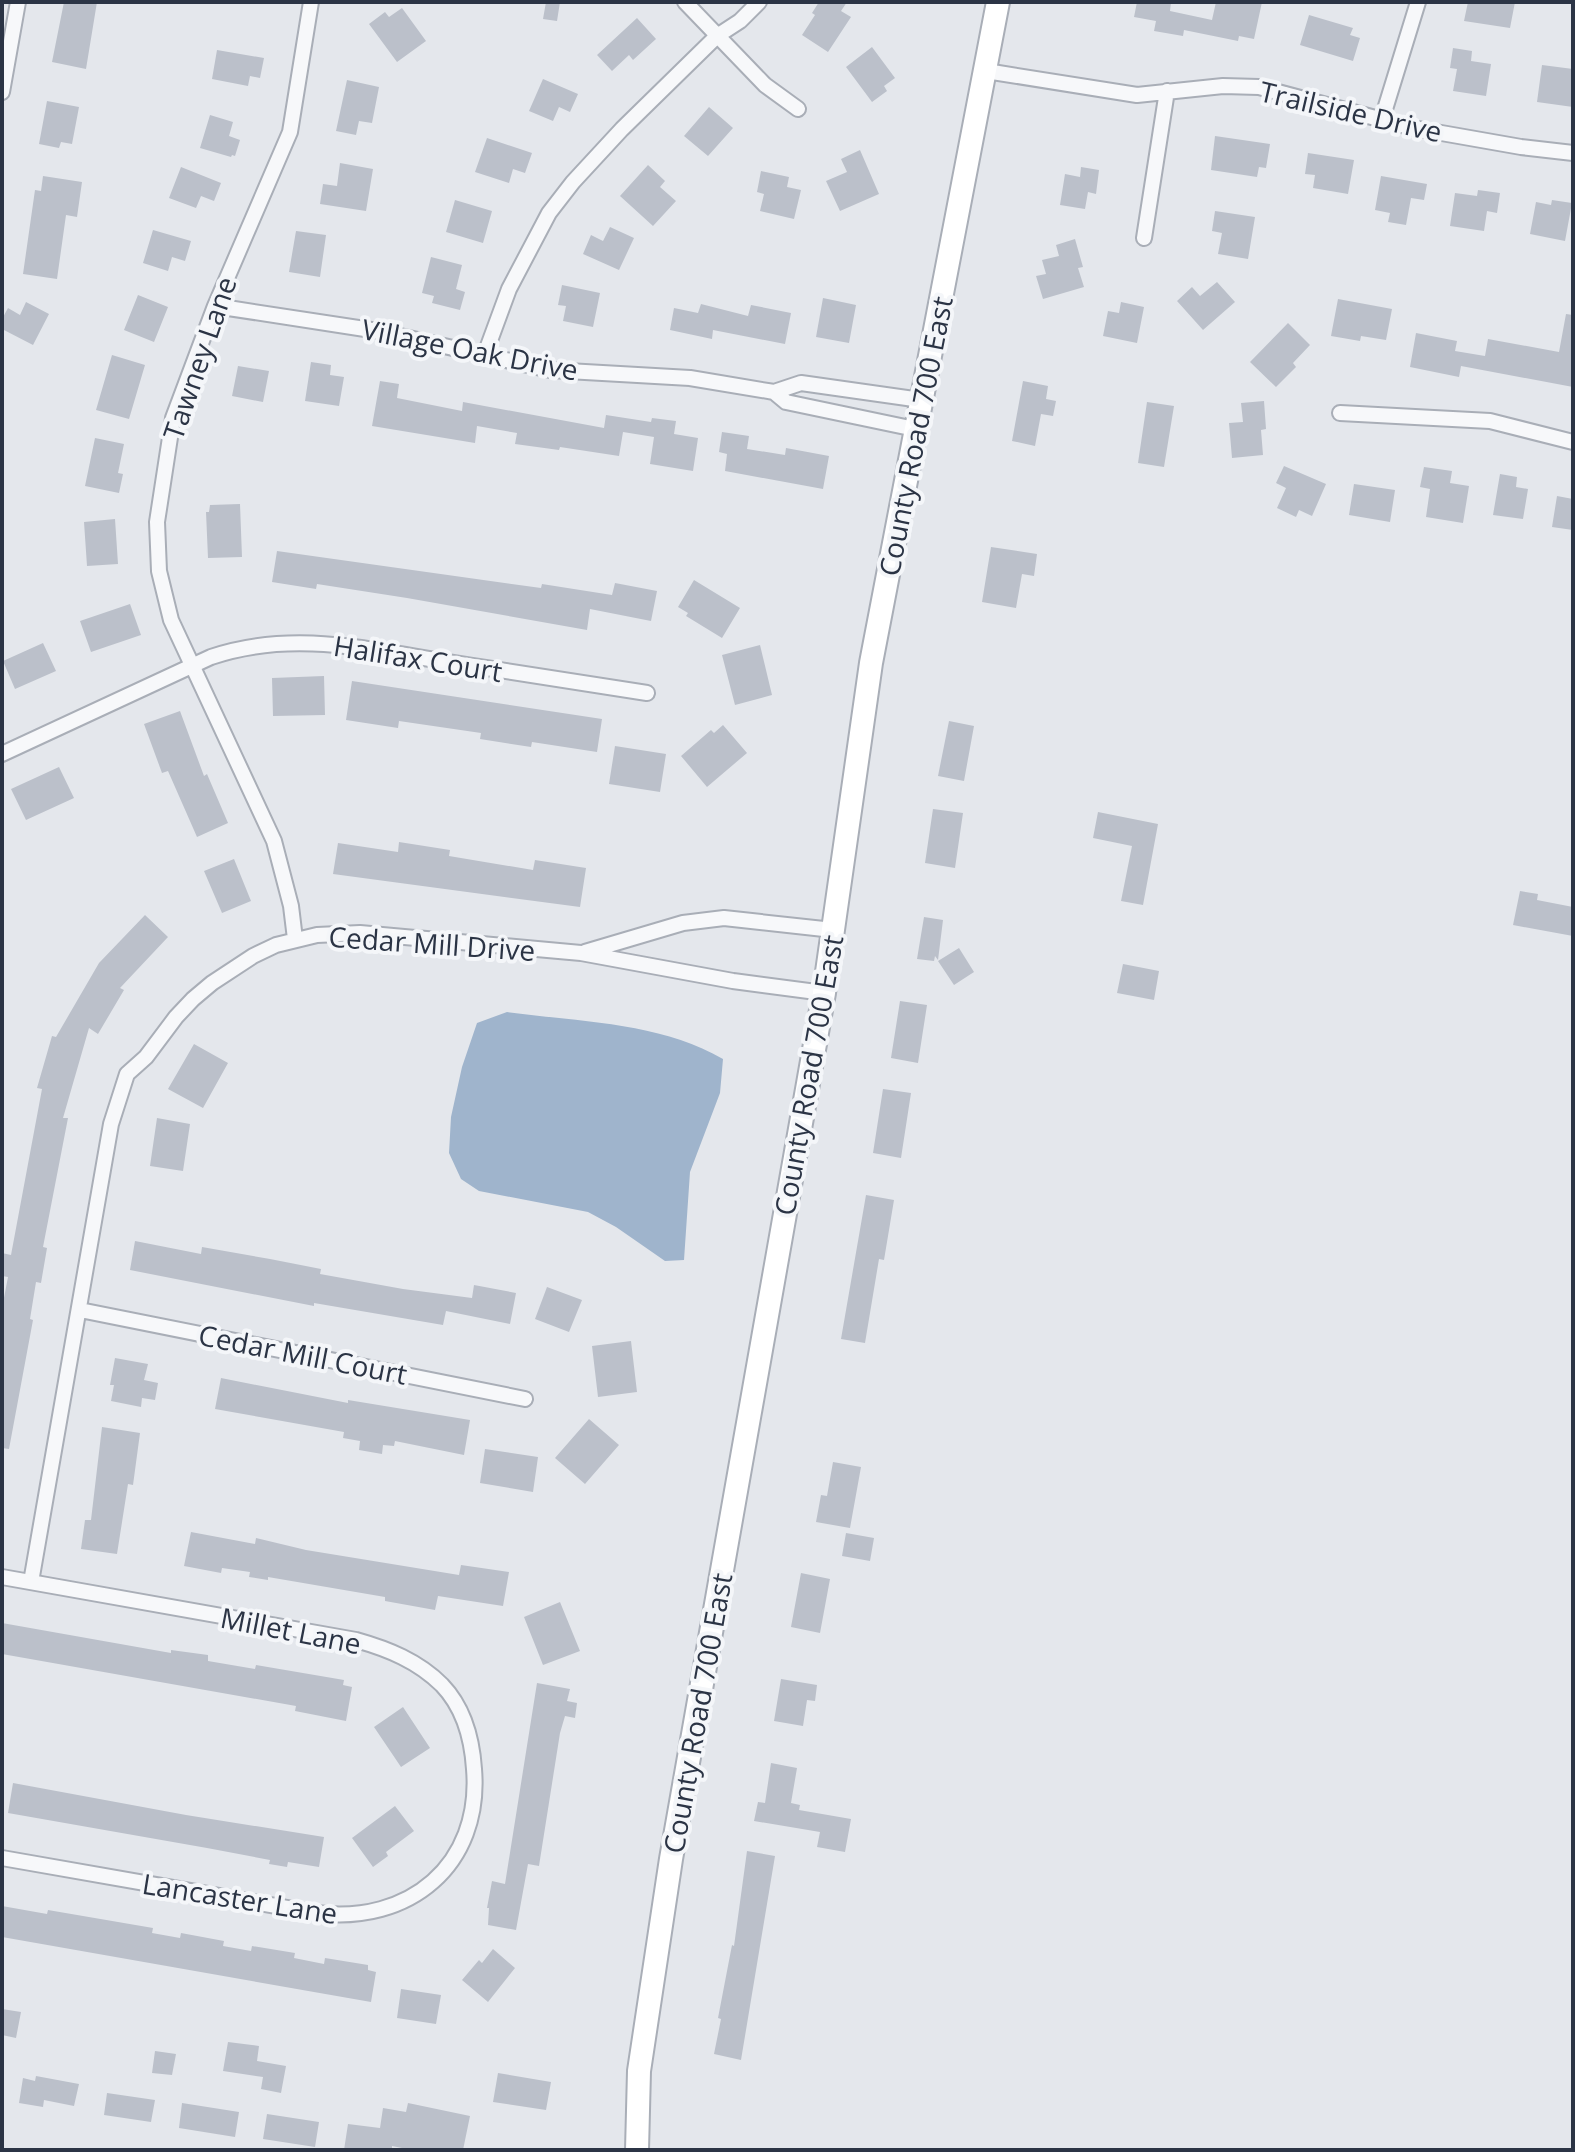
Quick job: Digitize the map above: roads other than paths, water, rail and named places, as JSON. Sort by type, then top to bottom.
[{"type":"main road","name":"County Road 700 East","points":[[637,2150],[639,2071],[671,1859],[824,993],[871,663],[998,2]]},
{"type":"street","points":[[2,92],[18,2]]},
{"type":"street","name":"Tawney Lane","points":[[295,939],[291,906],[274,841],[180,643],[164,596],[158,559],[157,522],[173,418],[215,306],[290,132],[311,2]]},
{"type":"street","points":[[685,2],[765,85],[798,109]]},
{"type":"street","points":[[484,357],[509,289],[549,213],[573,182],[717,36],[740,21],[759,2]]},
{"type":"street","points":[[1382,119],[1418,2]]},
{"type":"street","name":"Trailside Drive","points":[[986,71],[1137,95],[1223,86],[1259,87],[1459,137],[1573,153]]},
{"type":"street","points":[[1144,238],[1167,91]]},
{"type":"street","name":"Village Oak Drive","points":[[215,306],[378,331],[550,370],[690,378],[774,392],[801,383],[921,400]]},
{"type":"street","name":"Village Oak Drive","points":[[774,392],[786,402],[915,429]]},
{"type":"street","points":[[1340,413],[1490,421],[1573,442]]},
{"type":"street","name":"Halifax Court","points":[[2,754],[191,665],[252,645],[317,642],[647,693]]},
{"type":"street","points":[[581,953],[683,923],[724,918],[833,930]]},
{"type":"street","name":"Cedar Mill Drive","points":[[31,1582],[111,1124],[127,1074],[146,1057],[176,1017],[212,983],[253,956],[295,939],[360,933],[581,953],[733,981],[824,993]]},
{"type":"street","name":"Cedar Mill Court","points":[[80,1310],[525,1399]]},
{"type":"street","name":"Millet Lane","points":[[2,1577],[356,1640],[398,1653],[442,1685],[465,1720],[472,1741],[474,1807]]},
{"type":"street","name":"Lancaster Lane","points":[[2,1858],[316,1913],[363,1915],[407,1900],[435,1879],[457,1851],[474,1807]]},
{"type":"water","points":[[507,1012],[646,1031],[673,1037],[723,1059],[720,1093],[690,1172],[684,1260],[665,1261],[588,1212],[479,1191],[461,1179],[449,1153],[451,1117],[462,1067],[477,1023]]}]
